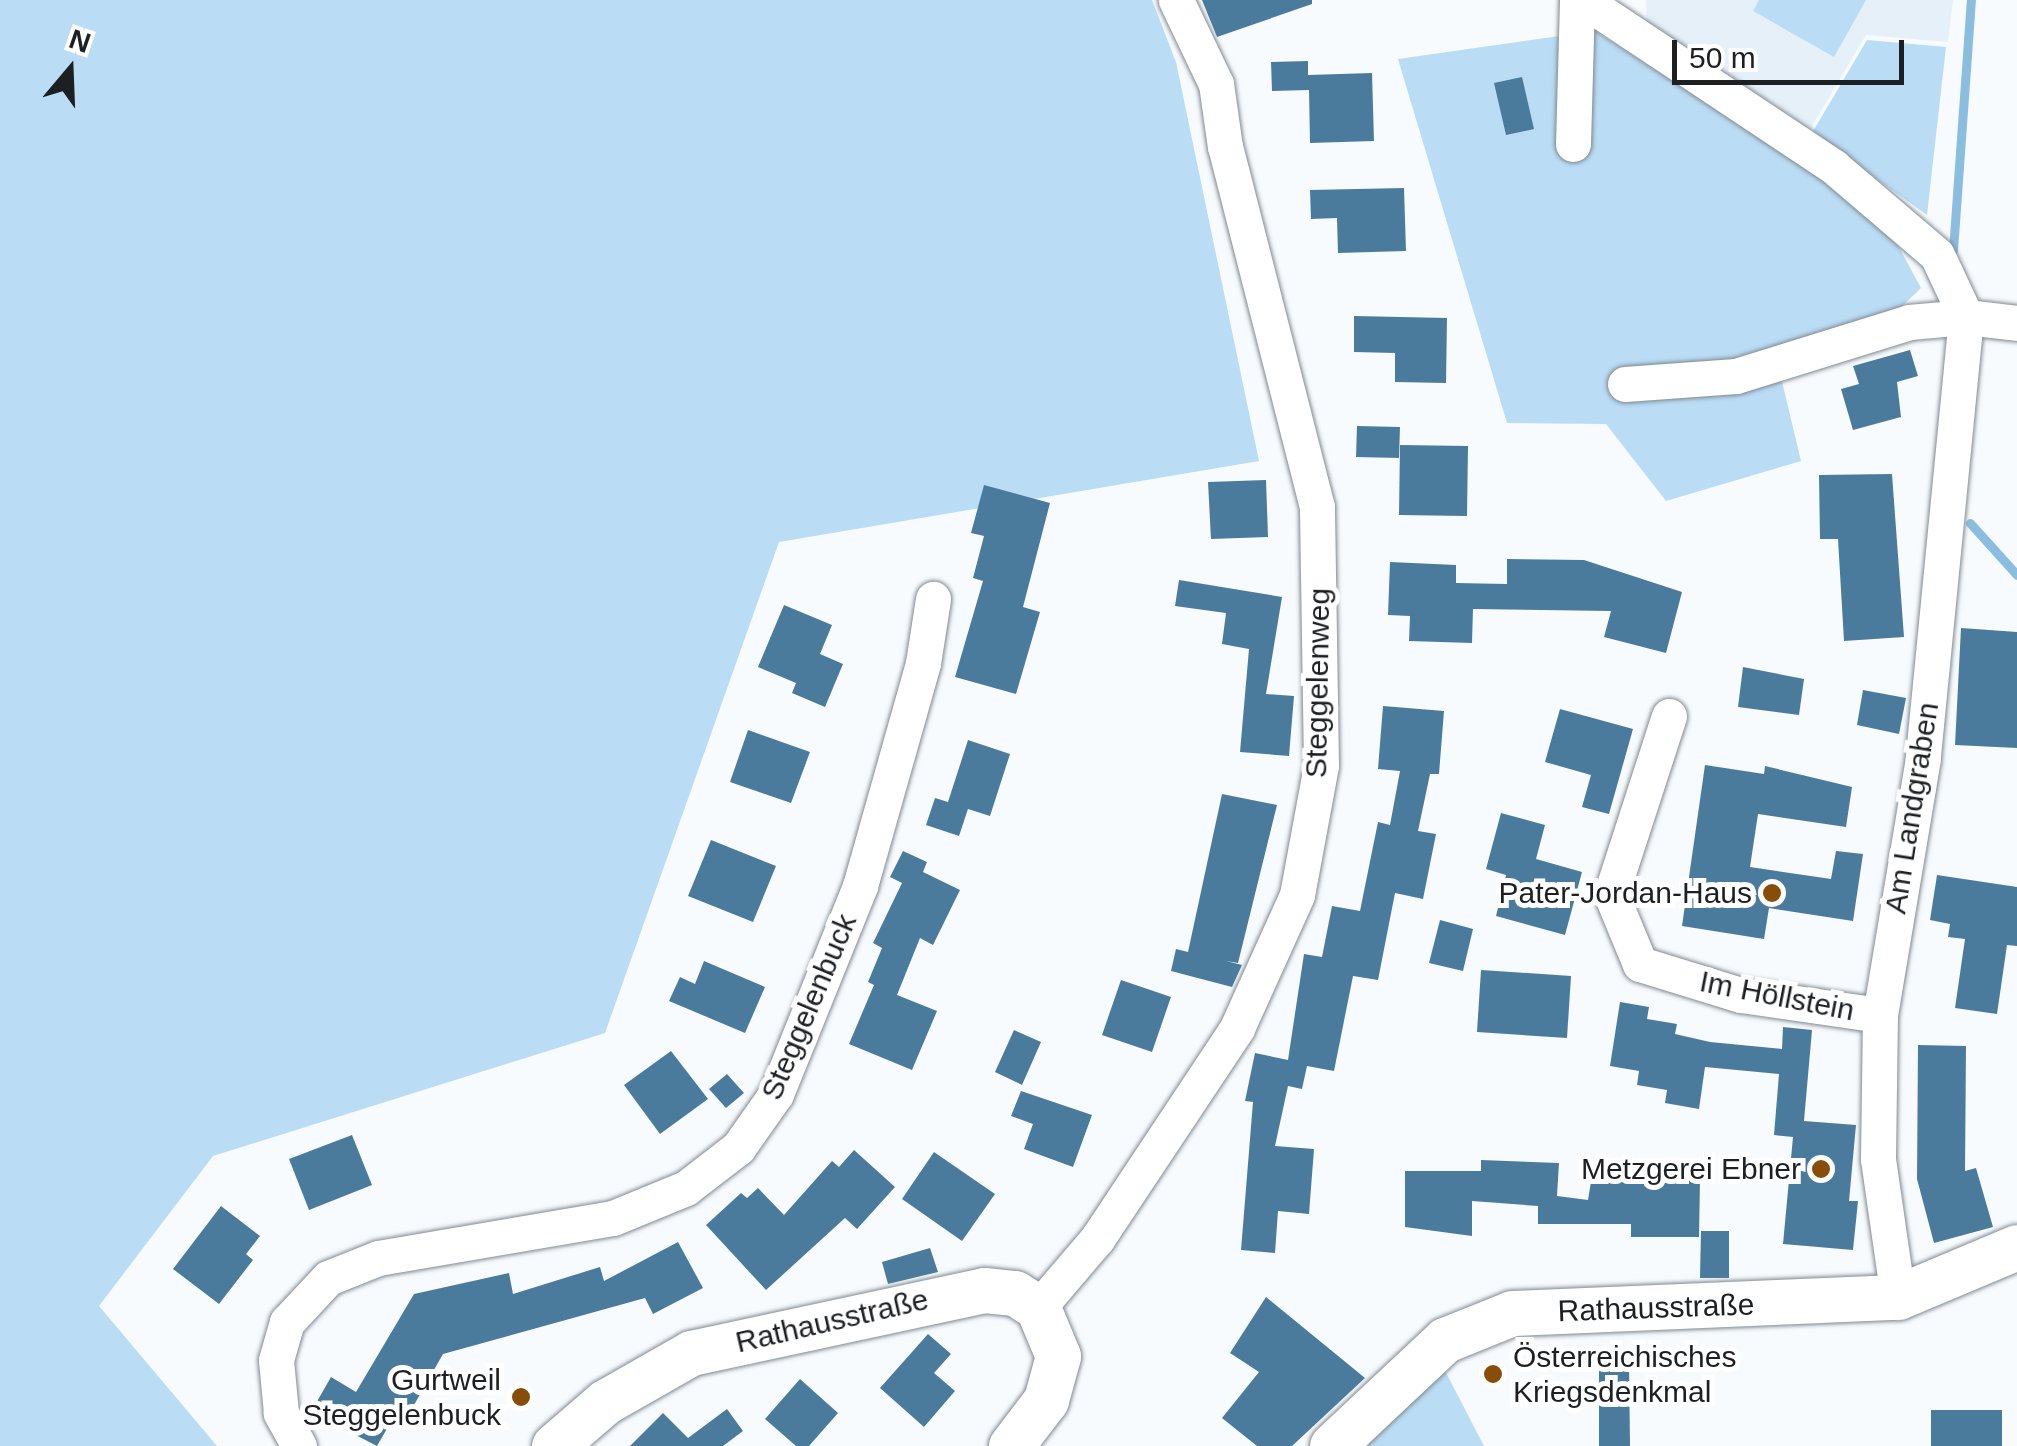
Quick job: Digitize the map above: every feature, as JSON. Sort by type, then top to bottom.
[{"type":"main road","name":"Rathausstraße","points":[[1332,1446],[1445,1340],[1512,1313],[1898,1297],[2017,1248]]},
{"type":"main road","name":"Rathausstraße","points":[[554,1446],[604,1402],[690,1353],[984,1290],[1014,1293],[1038,1308]]},
{"type":"main road","points":[[1011,1446],[1046,1400],[1056,1371],[1055,1341],[1038,1308]]},
{"type":"street","name":"Steggelenweg","points":[[1038,1308],[1097,1239],[1236,1028],[1297,895],[1321,764],[1317,508],[1225,147],[1216,84],[1176,0]]},
{"type":"street","points":[[1573,144],[1580,0]]},
{"type":"street","points":[[1580,0],[1834,167],[1937,255],[1966,318]]},
{"type":"street","points":[[1625,384],[1736,376],[1909,322],[1966,318],[2017,323]]},
{"type":"street","name":"Am Landgraben","points":[[1898,1297],[1878,1159],[1880,1016],[1922,758],[1966,318]]},
{"type":"street","name":"Steggelenbuck","points":[[299,1446],[281,1413],[276,1360],[288,1322],[328,1278],[378,1258],[612,1218],[686,1188],[738,1148],[776,1094],[860,886],[924,663],[933,599]]},
{"type":"street","name":"Im Höllstein","points":[[1669,716],[1611,894],[1640,964],[1742,995],[1880,1016]]},
{"type":"shaded area","points":[[0,0],[1152,0],[1176,62],[1259,461],[779,542],[605,1033],[213,1156],[99,1306],[217,1446],[0,1446]]},
{"type":"shaded area","points":[[1646,0],[1953,0],[1948,42],[1866,35],[1809,131],[1647,28]]},
{"type":"shaded area","points":[[1759,0],[1866,0],[1834,57],[1753,11]]},
{"type":"shaded area","points":[[1595,31],[1848,192],[1893,236],[1921,288],[1896,312],[1774,348],[1801,461],[1666,501],[1606,424],[1507,423],[1398,59]]},
{"type":"shaded area","points":[[1867,40],[1946,47],[1927,215],[1812,133]]},
{"type":"shaded area","points":[[1440,1361],[1484,1446],[1361,1446]]},
{"type":"building","points":[[1202,0],[1312,0],[1312,4],[1217,37]]},
{"type":"building","points":[[1308,61],[1308,75],[1372,73],[1374,141],[1310,143],[1309,90],[1272,91],[1271,62]]},
{"type":"building","points":[[1522,77],[1534,129],[1506,135],[1494,83]]},
{"type":"building","points":[[1404,188],[1406,251],[1338,253],[1337,218],[1311,219],[1310,190]]},
{"type":"building","points":[[1354,316],[1447,318],[1446,383],[1395,382],[1395,353],[1354,352]]},
{"type":"building","points":[[1910,350],[1918,376],[1897,382],[1901,417],[1853,430],[1841,389],[1859,384],[1853,366]]},
{"type":"building","points":[[1357,426],[1400,427],[1399,458],[1356,457]]},
{"type":"building","points":[[1400,445],[1468,446],[1467,516],[1399,515]]},
{"type":"building","points":[[1892,474],[1904,637],[1844,641],[1838,539],[1820,539],[1819,475]]},
{"type":"building","points":[[1266,480],[1268,537],[1211,539],[1208,482]]},
{"type":"building","points":[[984,485],[1050,503],[1023,607],[1040,612],[1016,694],[955,677],[983,581],[973,578],[984,536],[971,533]]},
{"type":"building","points":[[1507,559],[1584,560],[1682,592],[1666,653],[1604,637],[1611,611],[1473,609],[1472,643],[1409,641],[1410,616],[1388,615],[1390,562],[1456,565],[1456,583],[1507,584]]},
{"type":"building","points":[[1179,580],[1282,597],[1266,694],[1294,696],[1289,756],[1240,752],[1249,649],[1222,644],[1226,613],[1175,606]]},
{"type":"building","points":[[784,605],[832,625],[820,654],[843,664],[825,707],[792,693],[796,683],[758,667]]},
{"type":"building","points":[[1961,628],[2017,632],[2017,748],[1955,745]]},
{"type":"building","points":[[1743,667],[1804,679],[1799,715],[1738,707]]},
{"type":"building","points":[[1863,690],[1906,698],[1899,734],[1857,725]]},
{"type":"building","points":[[1383,706],[1444,711],[1439,774],[1430,774],[1418,831],[1436,834],[1423,899],[1395,893],[1378,980],[1353,976],[1334,1071],[1307,1066],[1302,1089],[1288,1086],[1275,1146],[1314,1149],[1309,1214],[1278,1211],[1275,1253],[1241,1250],[1253,1102],[1245,1101],[1255,1053],[1288,1060],[1304,954],[1322,957],[1332,906],[1360,911],[1378,822],[1390,825],[1400,771],[1378,769]]},
{"type":"building","points":[[1560,709],[1633,729],[1609,814],[1582,807],[1591,775],[1545,762]]},
{"type":"building","points":[[748,730],[810,752],[791,803],[730,782]]},
{"type":"building","points":[[968,740],[1010,754],[990,816],[968,809],[959,836],[926,825],[935,798],[948,802]]},
{"type":"building","points":[[1705,765],[1764,774],[1765,766],[1852,787],[1846,827],[1758,814],[1750,867],[1831,879],[1836,851],[1863,854],[1853,921],[1769,908],[1764,939],[1682,926]]},
{"type":"building","points":[[1222,794],[1277,805],[1238,963],[1226,961],[1242,965],[1232,987],[1171,971],[1176,949],[1188,952]]},
{"type":"building","points":[[1501,813],[1545,825],[1536,859],[1582,872],[1565,935],[1496,916],[1506,875],[1486,869]]},
{"type":"building","points":[[711,840],[776,866],[753,922],[688,896]]},
{"type":"building","points":[[903,851],[927,862],[923,872],[960,890],[933,945],[920,938],[897,995],[937,1011],[912,1070],[849,1044],[874,985],[868,982],[882,948],[873,943],[902,883],[890,877]]},
{"type":"building","points":[[1937,875],[2017,887],[2017,946],[2007,945],[1997,1014],[1955,1008],[1965,939],[1948,937],[1950,924],[1930,920]]},
{"type":"building","points":[[1440,920],[1473,929],[1463,971],[1429,963]]},
{"type":"building","points":[[704,961],[765,987],[745,1033],[669,1001],[680,977],[695,984]]},
{"type":"building","points":[[1481,970],[1571,976],[1567,1038],[1477,1032]]},
{"type":"building","points":[[1121,980],[1171,997],[1152,1052],[1102,1035]]},
{"type":"building","points":[[1620,1002],[1649,1007],[1647,1019],[1677,1024],[1675,1034],[1710,1042],[1782,1049],[1783,1027],[1812,1030],[1804,1121],[1856,1125],[1849,1201],[1858,1201],[1853,1250],[1783,1244],[1793,1137],[1774,1135],[1779,1074],[1705,1067],[1699,1109],[1665,1103],[1667,1090],[1637,1085],[1639,1071],[1610,1066]]},
{"type":"building","points":[[1014,1030],[1041,1042],[1022,1085],[995,1072]]},
{"type":"building","points":[[1918,1045],[1966,1046],[1965,1171],[1976,1168],[1993,1227],[1934,1243],[1917,1179]]},
{"type":"building","points":[[671,1051],[708,1099],[660,1134],[624,1085]]},
{"type":"building","points":[[727,1074],[744,1093],[726,1108],[709,1089]]},
{"type":"building","points":[[1021,1091],[1092,1115],[1073,1167],[1024,1149],[1033,1124],[1011,1116]]},
{"type":"building","points":[[352,1135],[372,1185],[309,1210],[289,1159]]},
{"type":"building","points":[[854,1150],[895,1187],[857,1229],[845,1218],[766,1290],[706,1225],[741,1193],[747,1198],[758,1188],[784,1215],[832,1161],[839,1167]]},
{"type":"building","points":[[934,1152],[995,1194],[962,1241],[902,1199]]},
{"type":"building","points":[[1481,1160],[1559,1163],[1557,1196],[1588,1200],[1594,1163],[1631,1163],[1632,1179],[1700,1179],[1699,1237],[1631,1237],[1631,1224],[1538,1224],[1538,1206],[1472,1201],[1472,1236],[1405,1227],[1405,1171],[1481,1171]]},
{"type":"building","points":[[221,1206],[260,1236],[246,1254],[253,1260],[219,1304],[173,1269]]},
{"type":"building","points":[[1701,1231],[1729,1231],[1729,1278],[1700,1278]]},
{"type":"building","points":[[678,1242],[703,1288],[653,1314],[645,1298],[443,1354],[402,1426],[392,1420],[377,1446],[311,1412],[331,1377],[356,1392],[414,1294],[509,1273],[513,1294],[600,1267],[604,1281]]},
{"type":"building","points":[[930,1248],[938,1272],[888,1284],[882,1262]]},
{"type":"building","points":[[1266,1297],[1365,1378],[1292,1446],[1257,1446],[1222,1418],[1259,1372],[1230,1353]]},
{"type":"building","points":[[928,1334],[951,1354],[934,1373],[955,1391],[924,1427],[880,1388]]},
{"type":"building","points":[[1629,1360],[1630,1446],[1599,1446],[1599,1361]]},
{"type":"building","points":[[800,1379],[838,1413],[809,1446],[796,1446],[765,1419]]},
{"type":"building","points":[[727,1409],[743,1431],[723,1446],[630,1446],[663,1413],[688,1438]]},
{"type":"building","points":[[1931,1410],[2002,1410],[2002,1446],[1931,1446]]},
{"type":"waterway","points":[[1953,250],[1971,0]]},
{"type":"waterway","points":[[1970,523],[2017,575]]},
{"type":"place","name":"Pater-Jordan-Haus","points":[[1772,893]]},
{"type":"place","name":"Metzgerei Ebner","points":[[1821,1169]]},
{"type":"place","name":"Österreichisches Kriegsdenkmal","points":[[1493,1374]]},
{"type":"place","name":"Gurtweil Steggelenbuck","points":[[521,1397]]}]
